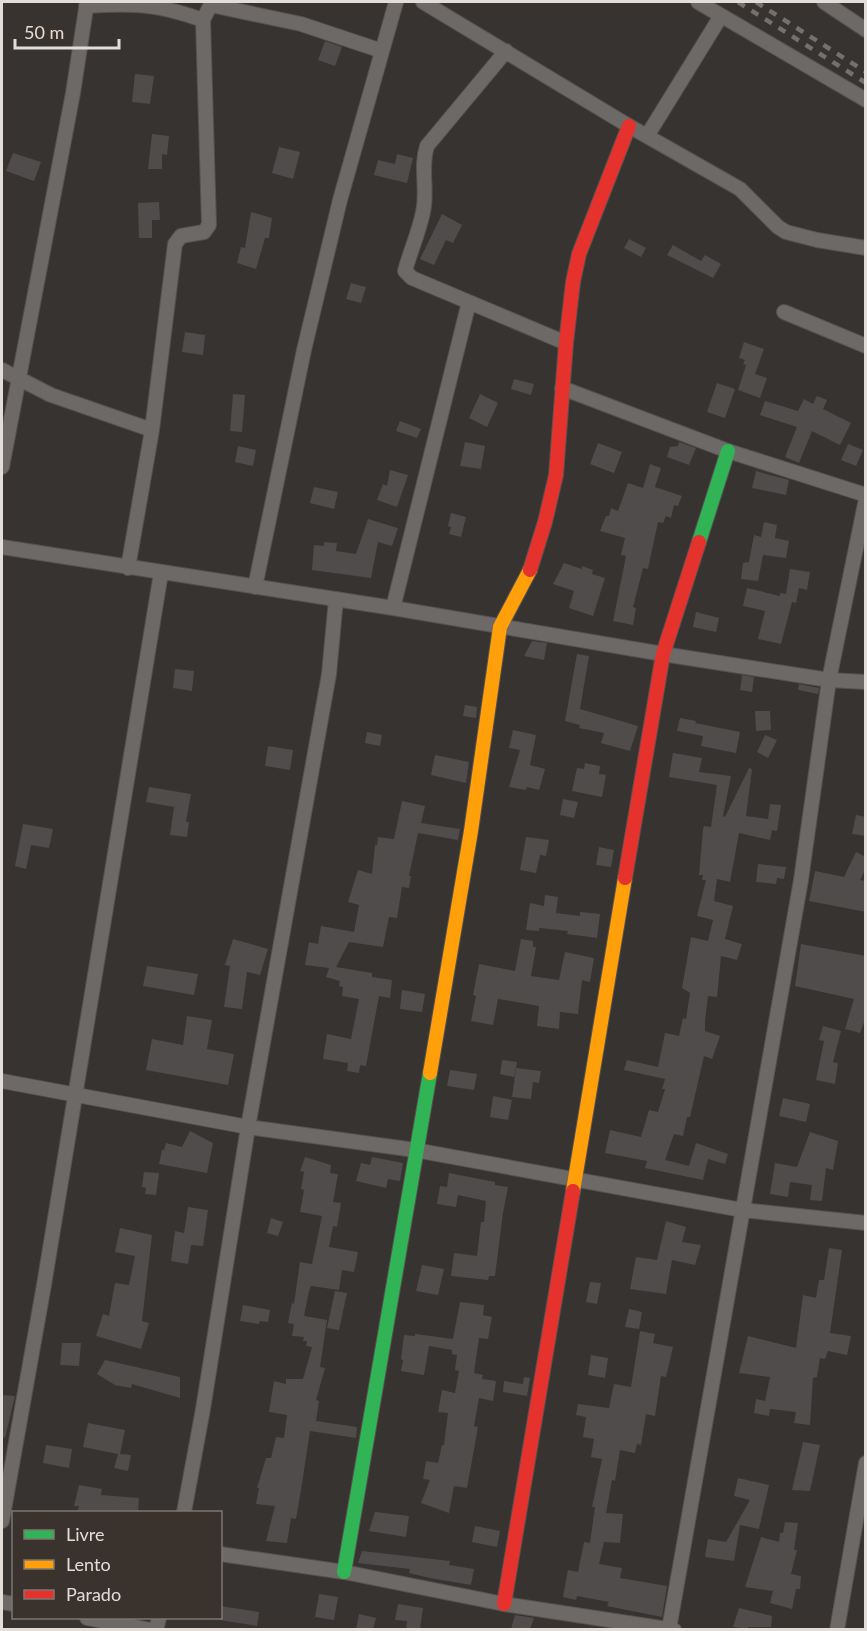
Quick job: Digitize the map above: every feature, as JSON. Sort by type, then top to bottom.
[{"type":"street","points":[[255,587],[306,338],[340,200],[396,2]]},
{"type":"street","points":[[423,2],[629,126],[740,189],[778,227],[786,232],[866,248]]},
{"type":"street","points":[[698,2],[866,100]]},
{"type":"street","points":[[824,2],[866,30]]},
{"type":"street","points":[[128,568],[152,430],[175,244],[181,236],[204,232],[208,225],[203,20],[211,3],[301,24],[382,51]]},
{"type":"street","points":[[2,466],[73,93],[87,4],[148,5],[177,11],[203,20]]},
{"type":"street","points":[[647,136],[721,16]]},
{"type":"street","points":[[506,51],[427,146],[424,156],[423,213],[405,272],[412,278],[566,343]]},
{"type":"street","points":[[344,1572],[471,831],[500,627],[529,574],[545,522],[556,475],[573,282],[579,254],[629,126]]},
{"type":"street","points":[[393,608],[469,302]]},
{"type":"street","points":[[784,312],[866,346]]},
{"type":"street","points":[[2,370],[19,380],[75,404],[152,430]]},
{"type":"street","points":[[562,388],[728,451],[866,497],[829,680],[801,880],[669,1629]]},
{"type":"street","points":[[504,1604],[663,654],[728,451]]},
{"type":"street","points":[[2,547],[393,608],[829,680],[866,682]]},
{"type":"street","points":[[2,1521],[45,1285],[160,573]]},
{"type":"street","points":[[184,1511],[205,1397],[248,1127],[329,674],[336,599]]},
{"type":"street","points":[[2,1081],[248,1127],[415,1149],[742,1210],[866,1223]]},
{"type":"street","points":[[837,1629],[866,1463]]},
{"type":"street","points":[[222,1554],[344,1572],[504,1604],[674,1629]]},
{"type":"street","points":[[98,1619],[151,1629]]},
{"type":"building","points":[[325,41],[342,47],[335,66],[318,60]]},
{"type":"building","points":[[135,74],[154,76],[150,104],[132,102]]},
{"type":"building","points":[[152,134],[169,136],[167,155],[162,154],[162,169],[148,169]]},
{"type":"building","points":[[279,147],[300,152],[293,179],[272,173]]},
{"type":"building","points":[[13,153],[41,162],[34,181],[6,171]]},
{"type":"building","points":[[397,154],[413,158],[407,183],[374,175],[378,160],[395,164]]},
{"type":"building","points":[[159,202],[160,220],[152,220],[152,238],[139,238],[138,203]]},
{"type":"building","points":[[251,212],[272,218],[269,238],[265,238],[256,269],[237,263],[241,247],[245,248]]},
{"type":"building","points":[[442,214],[462,225],[453,243],[446,240],[434,265],[420,259]]},
{"type":"building","points":[[629,239],[646,248],[641,257],[624,248]]},
{"type":"building","points":[[673,245],[701,261],[705,255],[721,264],[713,278],[667,255]]},
{"type":"building","points":[[351,283],[366,287],[361,303],[346,299]]},
{"type":"building","points":[[185,332],[205,335],[203,355],[182,352]]},
{"type":"building","points":[[744,342],[764,349],[755,374],[767,378],[760,398],[738,390],[746,365],[743,364],[745,360],[739,358]]},
{"type":"building","points":[[514,379],[534,384],[531,395],[511,389]]},
{"type":"building","points":[[717,383],[735,389],[725,418],[707,412]]},
{"type":"building","points":[[233,394],[245,395],[242,432],[230,431]]},
{"type":"building","points":[[480,394],[498,403],[487,427],[469,418]]},
{"type":"building","points":[[817,396],[827,400],[823,409],[851,423],[840,445],[812,431],[799,463],[785,457],[797,427],[760,415],[765,401],[798,411],[804,399],[813,404]]},
{"type":"building","points":[[400,421],[421,429],[417,438],[396,431]]},
{"type":"building","points":[[465,442],[485,446],[481,469],[460,466]]},
{"type":"building","points":[[679,442],[696,448],[689,465],[667,457],[670,447],[678,446]]},
{"type":"building","points":[[598,443],[622,452],[614,473],[590,464]]},
{"type":"building","points":[[848,444],[863,450],[856,466],[841,460]]},
{"type":"building","points":[[238,446],[256,450],[253,466],[235,462]]},
{"type":"building","points":[[650,464],[661,468],[655,487],[682,496],[678,506],[674,505],[671,518],[666,516],[663,523],[658,522],[648,569],[643,568],[633,607],[636,608],[633,625],[613,621],[626,556],[621,555],[625,538],[600,531],[611,508],[618,511],[628,483],[643,488]]},
{"type":"building","points":[[390,470],[408,475],[397,507],[377,500],[383,484],[387,486]]},
{"type":"building","points":[[756,471],[789,480],[786,495],[752,488]]},
{"type":"building","points":[[314,487],[338,492],[334,509],[310,503]]},
{"type":"building","points":[[451,513],[466,517],[461,537],[449,534]]},
{"type":"building","points":[[368,519],[398,528],[392,546],[378,542],[371,578],[312,570],[314,545],[324,546],[324,542],[337,543],[336,551],[356,554]]},
{"type":"building","points":[[764,522],[777,525],[775,538],[789,541],[786,558],[763,555],[758,581],[741,579],[743,563],[749,562],[754,535],[761,537]]},
{"type":"building","points":[[564,563],[593,570],[592,574],[605,578],[593,616],[569,608],[574,591],[553,584]]},
{"type":"building","points":[[790,569],[810,572],[807,590],[799,588],[796,603],[792,602],[781,644],[758,639],[765,611],[743,606],[747,588],[780,596],[780,593],[786,594]]},
{"type":"building","points":[[696,612],[719,618],[716,632],[693,627]]},
{"type":"building","points":[[532,641],[547,643],[544,660],[524,656]]},
{"type":"building","points":[[577,654],[589,656],[580,709],[638,726],[630,751],[601,743],[604,733],[579,728],[580,725],[565,721]]},
{"type":"building","points":[[175,669],[194,671],[192,691],[173,688]]},
{"type":"building","points":[[742,675],[754,677],[752,692],[740,690]]},
{"type":"building","points":[[799,684],[819,688],[818,694],[798,690]]},
{"type":"building","points":[[465,705],[477,707],[476,718],[463,716]]},
{"type":"building","points":[[755,711],[770,711],[771,730],[756,731]]},
{"type":"building","points":[[680,718],[740,732],[736,753],[701,746],[703,736],[677,731]]},
{"type":"building","points":[[513,730],[536,735],[530,765],[545,769],[539,790],[509,787],[520,750],[509,748]]},
{"type":"building","points":[[367,732],[382,735],[380,746],[365,743]]},
{"type":"building","points":[[765,735],[777,740],[768,758],[757,752]]},
{"type":"building","points":[[268,746],[293,750],[290,770],[265,766]]},
{"type":"building","points":[[673,753],[702,758],[699,772],[731,776],[723,816],[725,817],[749,768],[752,769],[746,816],[768,819],[770,804],[781,805],[777,831],[772,830],[770,840],[739,833],[730,882],[717,879],[714,901],[733,906],[725,939],[742,944],[737,960],[721,956],[717,997],[708,996],[705,1021],[705,1031],[720,1036],[712,1059],[704,1056],[690,1117],[687,1117],[683,1136],[674,1134],[665,1160],[689,1166],[696,1143],[728,1154],[725,1164],[708,1159],[703,1180],[645,1168],[647,1161],[605,1153],[610,1130],[641,1137],[649,1110],[658,1112],[665,1089],[662,1089],[665,1079],[624,1070],[627,1060],[658,1067],[665,1033],[679,1036],[683,1018],[686,1019],[690,993],[682,988],[691,937],[708,941],[713,920],[697,916],[706,880],[702,880],[703,875],[699,875],[703,829],[704,826],[711,827],[717,785],[669,777]]},
{"type":"building","points":[[435,755],[469,762],[466,783],[431,775]]},
{"type":"building","points":[[585,763],[600,766],[599,774],[606,775],[602,797],[572,791],[577,768],[584,769]]},
{"type":"building","points":[[149,787],[191,794],[186,822],[189,822],[187,837],[170,835],[174,807],[146,802]]},
{"type":"building","points":[[563,799],[578,802],[574,818],[560,815]]},
{"type":"building","points":[[402,801],[425,806],[421,823],[460,829],[458,840],[418,833],[409,876],[411,876],[409,888],[402,887],[397,918],[389,917],[383,947],[349,942],[336,967],[372,973],[372,977],[392,980],[390,998],[379,996],[366,1066],[360,1065],[359,1073],[347,1071],[348,1063],[323,1059],[327,1034],[351,1039],[359,999],[342,996],[343,987],[339,986],[340,981],[326,977],[329,968],[305,965],[309,942],[318,944],[321,926],[354,932],[359,905],[348,902],[358,870],[372,874],[378,837],[394,839]]},
{"type":"building","points":[[856,815],[866,817],[866,836],[852,834]]},
{"type":"building","points":[[23,824],[53,829],[49,848],[31,845],[26,869],[15,866]]},
{"type":"building","points":[[526,837],[549,840],[546,856],[540,855],[536,873],[520,870]]},
{"type":"building","points":[[599,847],[614,850],[611,867],[596,865]]},
{"type":"building","points":[[856,852],[866,857],[866,868],[860,880],[866,881],[866,912],[809,901],[815,871],[844,877]]},
{"type":"building","points":[[758,864],[786,867],[784,879],[777,878],[776,884],[756,882]]},
{"type":"building","points":[[545,895],[558,897],[556,913],[580,916],[580,912],[600,914],[597,938],[567,934],[568,931],[539,928],[539,931],[526,930],[530,903],[544,906]]},
{"type":"building","points":[[233,939],[268,949],[260,975],[247,972],[242,1009],[224,1007],[230,966],[225,965]]},
{"type":"building","points":[[521,939],[533,941],[533,947],[536,947],[531,976],[559,980],[565,952],[594,958],[590,982],[582,980],[578,1014],[560,1012],[559,1029],[537,1026],[539,1006],[498,999],[493,1025],[471,1021],[479,964],[515,971]]},
{"type":"building","points":[[801,944],[866,956],[866,1017],[860,1033],[845,1029],[854,999],[795,986]]},
{"type":"building","points":[[147,966],[198,974],[194,995],[143,986]]},
{"type":"building","points":[[402,990],[425,994],[422,1012],[400,1009]]},
{"type":"building","points":[[187,1016],[212,1020],[207,1049],[234,1054],[228,1085],[146,1070],[152,1039],[183,1045]]},
{"type":"building","points":[[823,1026],[841,1031],[833,1062],[838,1063],[835,1084],[816,1080],[824,1041],[819,1040]]},
{"type":"building","points":[[502,1060],[517,1062],[514,1077],[500,1074]]},
{"type":"building","points":[[516,1068],[541,1071],[539,1083],[533,1082],[531,1099],[512,1097]]},
{"type":"building","points":[[450,1070],[477,1074],[474,1090],[447,1086]]},
{"type":"building","points":[[493,1096],[512,1100],[508,1120],[490,1117]]},
{"type":"building","points":[[783,1098],[810,1104],[806,1122],[779,1116]]},
{"type":"building","points":[[190,1131],[213,1143],[207,1173],[159,1164],[166,1143],[182,1147]]},
{"type":"building","points":[[810,1132],[838,1141],[833,1170],[826,1168],[822,1201],[810,1200],[812,1185],[790,1182],[788,1197],[770,1194],[775,1163],[797,1167]]},
{"type":"building","points":[[305,1157],[331,1165],[330,1173],[338,1174],[333,1202],[341,1203],[337,1227],[333,1226],[329,1247],[358,1252],[354,1272],[342,1270],[339,1290],[311,1286],[309,1291],[304,1316],[327,1320],[320,1367],[325,1368],[316,1400],[319,1401],[316,1421],[357,1427],[356,1438],[310,1431],[296,1519],[291,1518],[287,1543],[266,1541],[275,1506],[256,1504],[259,1488],[257,1488],[266,1458],[271,1458],[276,1437],[284,1438],[287,1415],[269,1412],[274,1381],[286,1384],[286,1379],[303,1379],[312,1347],[306,1346],[307,1341],[303,1341],[304,1337],[292,1336],[294,1324],[288,1323],[292,1303],[294,1304],[300,1262],[312,1264],[322,1216],[300,1212],[304,1172],[300,1171]]},
{"type":"building","points":[[372,1157],[403,1163],[400,1181],[388,1179],[386,1188],[356,1181],[361,1163],[370,1165]]},
{"type":"building","points":[[144,1172],[159,1173],[156,1195],[145,1194],[146,1188],[142,1187]]},
{"type":"building","points":[[449,1173],[495,1182],[495,1185],[508,1187],[495,1276],[489,1276],[488,1280],[451,1276],[454,1253],[477,1256],[486,1201],[458,1195],[456,1207],[437,1204],[440,1186],[447,1187]]},
{"type":"building","points":[[188,1207],[208,1210],[203,1246],[191,1245],[188,1264],[171,1261],[175,1231],[184,1233]]},
{"type":"building","points":[[271,1218],[283,1222],[278,1236],[267,1233]]},
{"type":"building","points":[[666,1221],[686,1227],[682,1242],[701,1245],[695,1265],[672,1260],[666,1294],[630,1289],[636,1257],[657,1260]]},
{"type":"building","points":[[120,1228],[152,1235],[142,1321],[149,1323],[141,1349],[96,1336],[103,1314],[109,1316],[115,1283],[129,1285],[135,1256],[115,1252]]},
{"type":"building","points":[[829,1248],[842,1250],[830,1333],[851,1336],[847,1355],[828,1351],[825,1359],[820,1358],[817,1377],[813,1378],[810,1425],[794,1423],[796,1412],[770,1409],[769,1416],[754,1413],[756,1399],[765,1401],[770,1377],[739,1373],[748,1336],[796,1348],[803,1295],[816,1298],[819,1280],[824,1280]]},
{"type":"building","points":[[422,1265],[444,1269],[438,1295],[416,1291]]},
{"type":"building","points":[[590,1282],[601,1283],[597,1304],[586,1302]]},
{"type":"building","points":[[335,1291],[347,1293],[339,1330],[327,1328]]},
{"type":"building","points":[[460,1302],[484,1305],[483,1315],[492,1317],[488,1339],[479,1338],[474,1373],[483,1375],[482,1379],[496,1381],[493,1401],[479,1398],[474,1426],[478,1427],[467,1488],[454,1486],[449,1513],[421,1503],[430,1480],[423,1479],[426,1461],[438,1463],[442,1445],[444,1445],[448,1413],[438,1412],[442,1390],[455,1393],[459,1371],[455,1370],[457,1355],[452,1354],[452,1350],[429,1346],[424,1375],[401,1371],[403,1360],[401,1359],[404,1335],[415,1336],[415,1334],[453,1339]]},
{"type":"building","points":[[243,1305],[270,1310],[268,1322],[260,1321],[259,1324],[240,1321]]},
{"type":"building","points":[[629,1309],[642,1312],[639,1329],[625,1327]]},
{"type":"building","points":[[640,1331],[655,1334],[653,1343],[673,1347],[666,1377],[661,1376],[655,1416],[646,1414],[641,1445],[637,1444],[635,1453],[620,1450],[615,1481],[612,1480],[606,1513],[623,1514],[620,1543],[604,1542],[599,1564],[622,1568],[620,1578],[667,1586],[662,1617],[607,1606],[609,1602],[577,1596],[576,1600],[563,1597],[568,1570],[578,1572],[584,1542],[590,1543],[595,1507],[592,1507],[602,1459],[591,1457],[594,1439],[583,1437],[586,1417],[576,1415],[578,1404],[609,1408],[614,1384],[631,1387]]},
{"type":"building","points":[[62,1343],[81,1343],[79,1366],[60,1365]]},
{"type":"building","points":[[591,1355],[608,1358],[605,1378],[588,1375]]},
{"type":"building","points":[[105,1360],[180,1377],[180,1398],[132,1384],[131,1388],[115,1385],[97,1374]]},
{"type":"building","points":[[524,1377],[530,1378],[527,1396],[503,1392],[504,1381],[523,1384]]},
{"type":"building","points":[[2,1395],[15,1396],[5,1438],[2,1437]]},
{"type":"building","points":[[88,1423],[125,1430],[120,1454],[131,1455],[128,1471],[114,1468],[118,1454],[83,1447]]},
{"type":"building","points":[[803,1442],[820,1445],[810,1491],[792,1490]]},
{"type":"building","points":[[46,1445],[72,1449],[69,1468],[43,1463]]},
{"type":"building","points":[[738,1478],[769,1485],[759,1529],[740,1525],[734,1561],[705,1557],[708,1539],[726,1542],[750,1500],[734,1496]]},
{"type":"building","points":[[79,1485],[102,1489],[101,1495],[139,1498],[138,1511],[77,1511],[79,1506],[74,1506]]},
{"type":"building","points":[[375,1512],[409,1516],[406,1537],[369,1531]]},
{"type":"building","points":[[785,1522],[798,1523],[794,1550],[797,1550],[791,1574],[801,1576],[800,1589],[796,1589],[792,1609],[770,1603],[773,1591],[745,1587],[761,1537],[779,1542]]},
{"type":"building","points":[[475,1526],[500,1531],[497,1547],[472,1542]]},
{"type":"building","points":[[362,1551],[450,1561],[449,1565],[474,1569],[471,1585],[409,1573],[410,1569],[358,1563]]},
{"type":"building","points":[[319,1594],[338,1597],[334,1620],[315,1617]]},
{"type":"building","points":[[398,1604],[423,1608],[420,1629],[406,1629],[407,1621],[395,1620]]},
{"type":"building","points":[[222,1606],[259,1612],[257,1626],[220,1620],[222,1619]]},
{"type":"building","points":[[739,1608],[772,1616],[771,1627],[748,1627],[748,1629],[733,1627]]},
{"type":"building","points":[[359,1614],[376,1618],[373,1629],[356,1629]]},
{"type":"building","points":[[515,1615],[534,1618],[530,1629],[511,1629]]},
{"type":"railway","points":[[738,2],[866,83]]},
{"type":"railway","points":[[756,2],[866,72]]},
{"type":"traffic: fast","points":[[699,542],[728,451]]},
{"type":"traffic: fast","points":[[344,1572],[430,1073]]},
{"type":"traffic: slow","points":[[430,1073],[471,831],[500,627],[530,570]]},
{"type":"traffic: slow","points":[[573,1191],[625,878]]},
{"type":"traffic: jam","points":[[530,570],[556,475],[566,343],[573,282],[579,254],[629,126]]},
{"type":"traffic: jam","points":[[625,878],[663,654],[699,542]]},
{"type":"traffic: jam","points":[[504,1604],[573,1191]]}]
